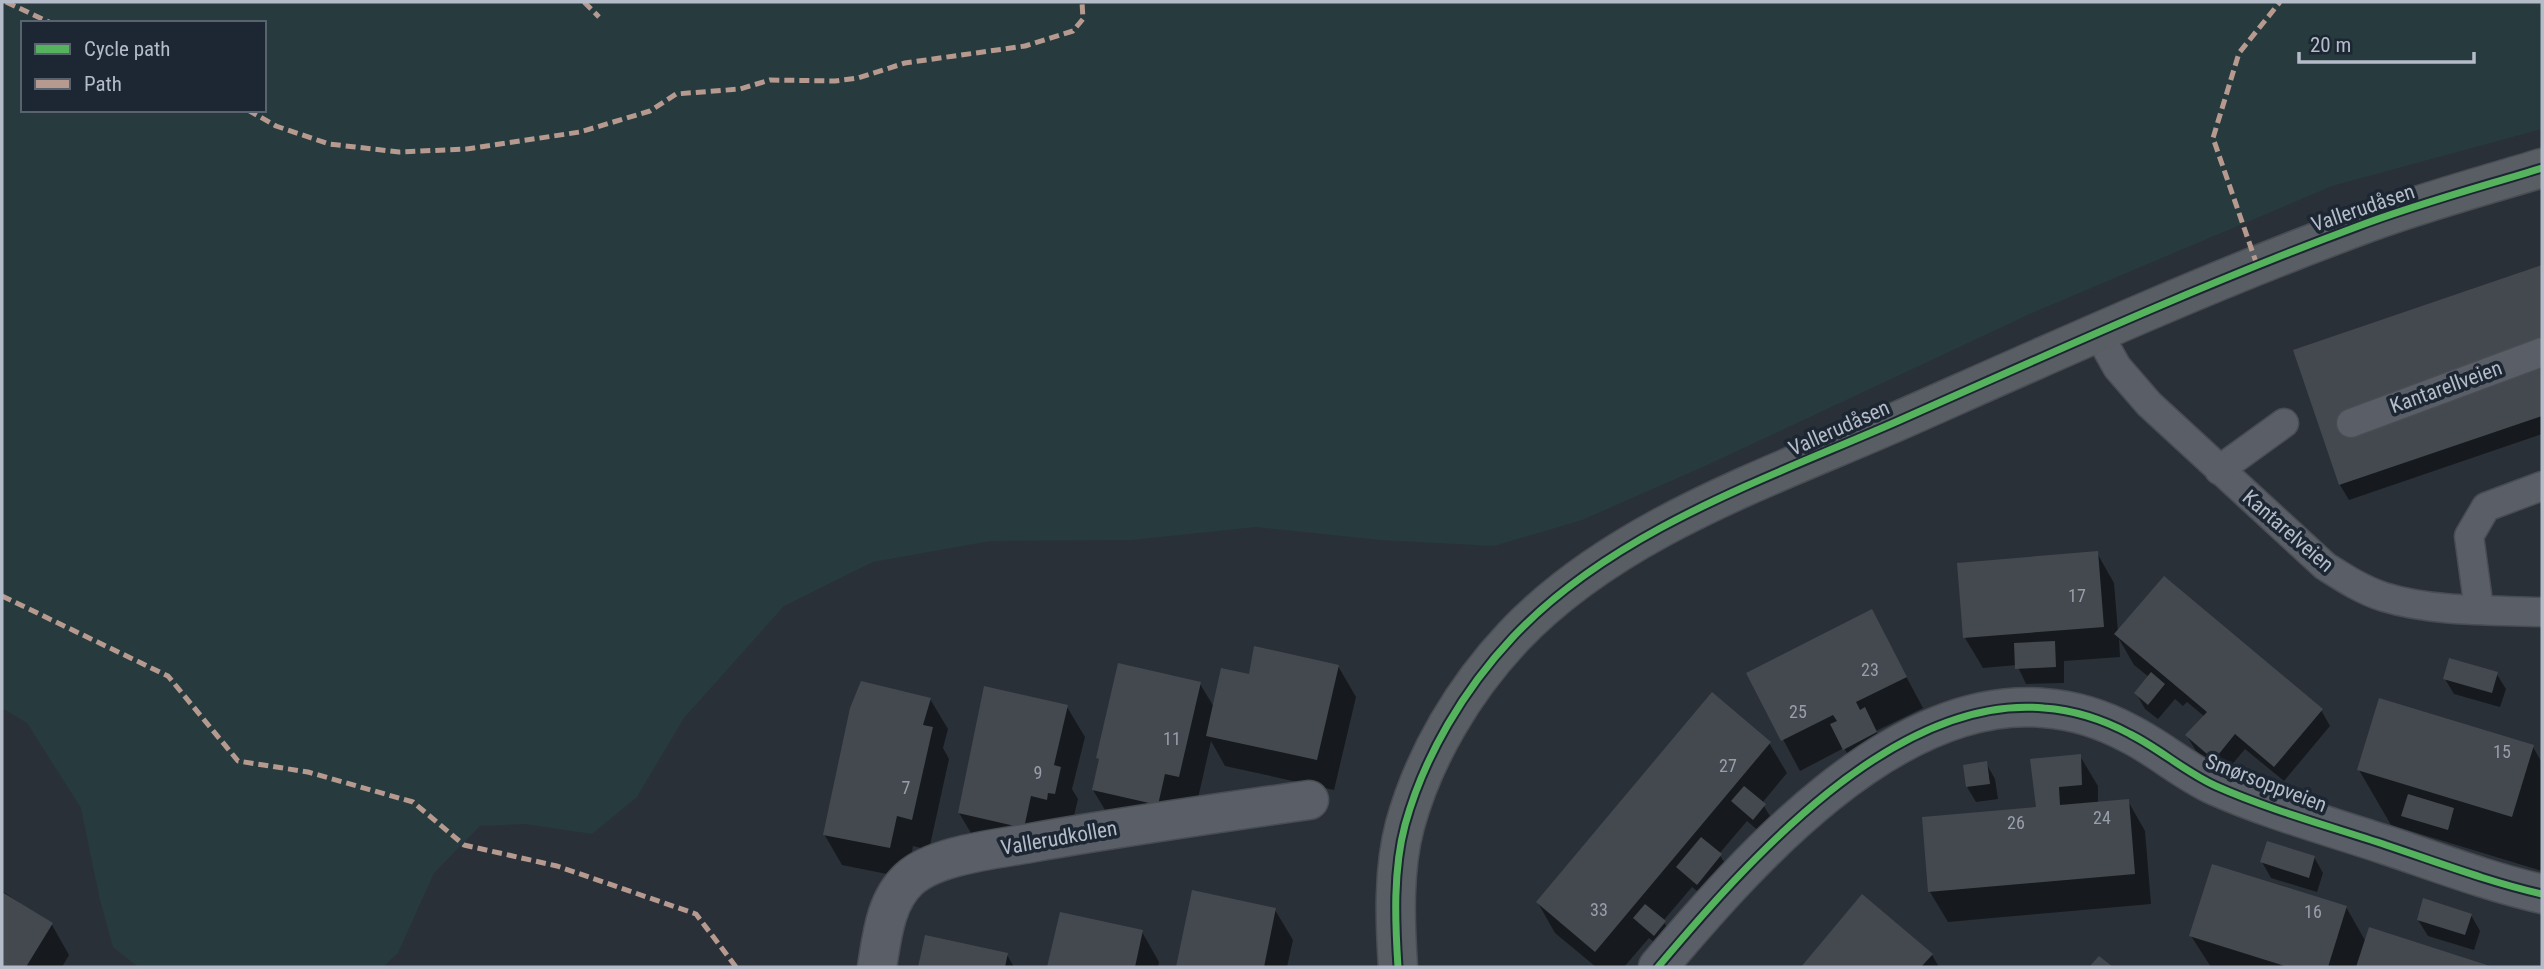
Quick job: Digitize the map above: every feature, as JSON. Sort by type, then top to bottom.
[{"type":"street","name":"Vallerudåsen","points":[[1398,967],[1398,874],[1405,826],[1425,770],[1454,712],[1485,668],[1514,635],[1587,574],[1674,522],[2098,332],[2360,225],[2542,168]]},
{"type":"street","name":"Smørsoppveien","points":[[1658,967],[1770,844],[1831,787],[1889,751],[1954,719],[2007,709],[2044,708],[2086,716],[2130,734],[2180,767],[2244,798],[2542,894]]},
{"type":"street","name":"Vallerudkollen","points":[[877,967],[884,922],[894,901],[909,878],[937,864],[971,854],[1129,825],[1310,800]]},
{"type":"lane","name":"Kantarelveien","points":[[2098,332],[2117,367],[2149,404],[2297,544],[2355,585],[2406,601],[2542,612]]},
{"type":"lane","name":"Kantarellveien","points":[[2350,423],[2542,352]]},
{"type":"lane","points":[[2219,470],[2284,423]]},
{"type":"lane","points":[[2479,609],[2469,536],[2486,507],[2542,486]]},
{"type":"green space","points":[[2,2],[2542,2],[2542,129],[2332,186],[2032,313],[1703,467],[1582,520],[1494,546],[1380,540],[1256,527],[1132,540],[990,541],[873,562],[784,606],[684,718],[637,797],[592,834],[525,824],[480,826],[434,873],[398,953],[383,967],[138,967],[113,947],[100,900],[81,808],[27,723],[2,708]]},
{"type":"building","points":[[2542,265],[2542,416],[2339,485],[2293,350]]},
{"type":"building","points":[[2098,551],[2104,627],[1963,638],[1957,563]]},
{"type":"building","points":[[2164,576],[2323,709],[2274,767],[2235,734],[2214,760],[2185,735],[2207,712],[2114,634]]},
{"type":"building","points":[[1872,609],[1907,677],[1856,702],[1860,710],[1865,707],[1877,732],[1843,750],[1830,724],[1837,721],[1833,715],[1781,741],[1746,673]]},
{"type":"building","points":[[2055,641],[2056,667],[2015,669],[2014,643]]},
{"type":"building","points":[[1254,646],[1339,665],[1317,760],[1206,736],[1221,668],[1249,674]]},
{"type":"building","points":[[2449,658],[2498,672],[2492,693],[2443,679]]},
{"type":"building","points":[[1118,663],[1201,682],[1179,777],[1165,774],[1158,805],[1092,790],[1099,759],[1096,758]]},
{"type":"building","points":[[2151,672],[2165,684],[2148,705],[2134,693]]},
{"type":"building","points":[[861,681],[931,698],[923,725],[933,727],[912,820],[897,816],[890,848],[823,835],[850,708]]},
{"type":"building","points":[[984,686],[1068,705],[1054,765],[1061,767],[1055,794],[1048,793],[1047,800],[1031,796],[1024,828],[958,813]]},
{"type":"building","points":[[1712,692],[1771,742],[1595,952],[1536,902]]},
{"type":"building","points":[[2379,698],[2534,745],[2512,817],[2357,770]]},
{"type":"building","points":[[2081,754],[2082,785],[2059,787],[2060,805],[2129,799],[2135,874],[1928,892],[1922,817],[2036,807],[2030,759]]},
{"type":"building","points":[[1987,761],[1990,784],[1966,787],[1963,765]]},
{"type":"building","points":[[1744,786],[1766,804],[1753,820],[1731,801]]},
{"type":"building","points":[[2408,794],[2454,808],[2448,830],[2401,816]]},
{"type":"building","points":[[1701,837],[1722,854],[1697,885],[1676,867]]},
{"type":"building","points":[[2267,841],[2315,856],[2309,878],[2260,862]]},
{"type":"building","points":[[2212,864],[2347,906],[2328,967],[2288,967],[2189,936]]},
{"type":"building","points":[[1192,890],[1276,908],[1264,967],[1176,967]]},
{"type":"building","points":[[2,892],[53,923],[26,967],[2,967]]},
{"type":"building","points":[[1862,894],[1933,954],[1921,967],[1801,967]]},
{"type":"building","points":[[2423,898],[2472,914],[2465,935],[2417,920]]},
{"type":"building","points":[[1645,904],[1666,921],[1654,936],[1633,918]]},
{"type":"building","points":[[1060,912],[1143,930],[1135,967],[1047,967]]},
{"type":"building","points":[[2369,927],[2493,967],[2356,967]]},
{"type":"building","points":[[925,935],[1008,953],[1005,967],[918,967]]},
{"type":"building","points":[[2099,956],[2113,967],[2089,967]]},
{"type":"marked path","points":[[6,2],[47,21]]},
{"type":"marked path","points":[[584,2],[599,17]]},
{"type":"marked path","points":[[252,112],[276,126],[329,144],[399,152],[467,149],[580,132],[650,111],[676,94],[740,89],[770,80],[835,81],[858,78],[905,63],[1025,46],[1073,31],[1083,19],[1082,2]]},
{"type":"marked path","points":[[2257,265],[2213,138],[2239,53],[2280,2]]},
{"type":"marked path","points":[[2,596],[168,676],[238,761],[308,772],[413,802],[464,845],[557,866],[696,914],[736,967]]},
{"type":"cycle path","points":[[1398,967],[1396,896],[1401,842],[1413,799],[1435,749],[1462,701],[1495,657],[1553,599],[1597,566],[1644,537],[1745,487],[2182,296],[2379,219],[2542,168]]},
{"type":"cycle path","points":[[1658,967],[1734,881],[1827,793],[1879,756],[1932,728],[1988,711],[2044,708],[2088,716],[2130,734],[2205,780],[2236,795],[2502,884],[2542,894]]}]
